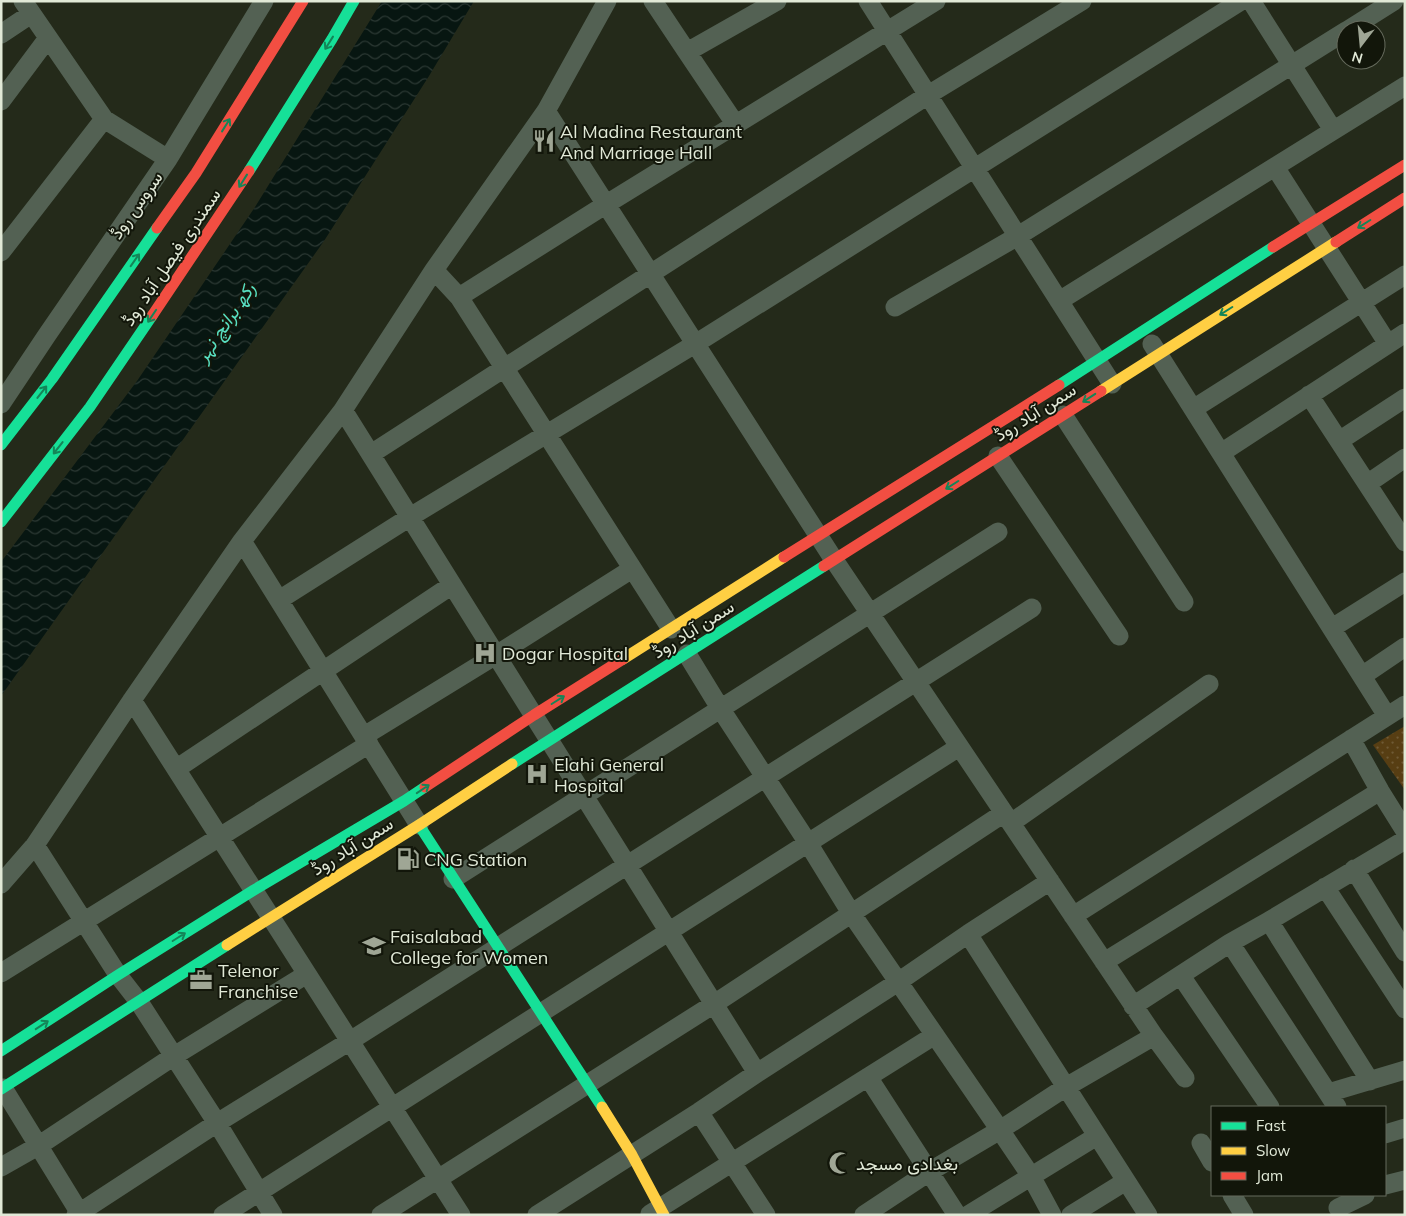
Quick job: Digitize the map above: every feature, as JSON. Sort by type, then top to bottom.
[{"type":"street","name":"سروس روڈ","points":[[1,404],[168,159],[264,1]]},
{"type":"street","name":"سمندری فیصل آباد روڈ","points":[[1,445],[52,379],[196,173],[303,1]]},
{"type":"street","name":"سمندری فیصل آباد روڈ","points":[[1,522],[90,407],[229,202],[354,1]]},
{"type":"street","points":[[1,884],[35,845],[242,540],[343,410],[434,270],[546,110],[607,1]]},
{"type":"street","points":[[653,1],[736,125]]},
{"type":"street","points":[[687,52],[777,1]]},
{"type":"street","points":[[868,1],[1112,384]]},
{"type":"street","points":[[459,297],[936,1]]},
{"type":"street","points":[[371,454],[928,95],[1082,1]]},
{"type":"street","points":[[279,600],[410,517],[694,344],[1241,1]]},
{"type":"street","points":[[1251,1],[1333,130]]},
{"type":"street","points":[[1363,20],[1394,1]]},
{"type":"street","points":[[1,34],[27,7],[104,120],[168,159]]},
{"type":"street","points":[[895,306],[1018,236],[1336,37]]},
{"type":"street","points":[[1,101],[48,38]]},
{"type":"street","points":[[1059,301],[1405,86]]},
{"type":"street","points":[[546,110],[605,205],[834,560],[1133,1006],[1184,1078]]},
{"type":"street","points":[[1,252],[104,120]]},
{"type":"street","name":"سمن آباد روڈ","points":[[1,1051],[254,890],[404,801],[534,715],[1405,165]]},
{"type":"street","points":[[1275,167],[1388,344]]},
{"type":"street","name":"سمن آباد روڈ","points":[[2,1089],[1405,198]]},
{"type":"street","points":[[434,270],[459,297],[671,629]]},
{"type":"street","points":[[1193,409],[1405,275]]},
{"type":"street","points":[[1142,331],[1388,716]]},
{"type":"street","points":[[1221,453],[1405,333]]},
{"type":"street","points":[[1309,395],[1367,484],[1402,533]]},
{"type":"street","points":[[1339,441],[1405,398]]},
{"type":"street","points":[[343,410],[757,1072]]},
{"type":"street","points":[[1063,415],[1184,602]]},
{"type":"street","points":[[998,456],[1119,636]]},
{"type":"street","points":[[1367,484],[1405,458]]},
{"type":"street","points":[[453,878],[998,532]]},
{"type":"street","points":[[242,540],[419,825],[632,1155],[658,1213],[732,1163],[935,1035]]},
{"type":"street","points":[[1,973],[219,836],[496,655],[632,569]]},
{"type":"street","points":[[1332,628],[1405,582]]},
{"type":"street","points":[[176,769],[452,585]]},
{"type":"street","points":[[2,1089],[79,1214],[217,1123],[350,1041],[1032,608]]},
{"type":"street","points":[[1362,676],[1405,647]]},
{"type":"street","points":[[687,654],[808,843],[851,914],[1031,1176],[1052,1215]]},
{"type":"street","points":[[381,1215],[588,1085],[851,914],[1007,818],[1209,684]]},
{"type":"street","points":[[132,700],[461,1215]]},
{"type":"street","points":[[1073,916],[1405,706]]},
{"type":"street","points":[[1352,739],[1380,791],[1405,831]]},
{"type":"street","points":[[223,1215],[959,747]]},
{"type":"street","points":[[1104,962],[1380,791]]},
{"type":"street","points":[[1133,1006],[1230,943],[1269,922],[1405,840]]},
{"type":"street","points":[[35,845],[118,975],[139,1002],[174,1056],[260,1191],[273,1215]]},
{"type":"street","points":[[1354,869],[1405,952]]},
{"type":"street","points":[[537,1215],[699,1112],[757,1072],[898,982],[1050,881]]},
{"type":"street","points":[[1325,887],[1405,1009]]},
{"type":"street","points":[[1269,922],[1370,1081]]},
{"type":"street","points":[[968,934],[1148,1215]]},
{"type":"street","points":[[1230,943],[1332,1100],[1370,1081],[1405,1070]]},
{"type":"street","points":[[1,1167],[38,1146],[174,1056],[307,974]]},
{"type":"street","points":[[1181,976],[1269,1106]]},
{"type":"street","points":[[864,1215],[929,1172],[1000,1130],[1066,1087],[1154,1036]]},
{"type":"street","points":[[868,1077],[957,1215]]},
{"type":"street","points":[[699,1112],[761,1213]]},
{"type":"street","points":[[1386,1134],[1405,1128]]},
{"type":"street","points":[[968,1215],[1097,1136]]},
{"type":"street","points":[[1201,1143],[1211,1160]]},
{"type":"street","points":[[1386,1184],[1405,1180]]},
{"type":"street","points":[[1071,1215],[1126,1181]]},
{"type":"street","points":[[1233,1196],[1244,1215]]},
{"type":"street","points":[[1336,1206],[1362,1196]]},
{"type":"shaded area","points":[[1405,726],[1405,790],[1373,745]]},
{"type":"water","name":"رکھ برانچ نہر","points":[[382,1],[474,1],[429,76],[324,241],[1,696],[1,562],[137,381],[255,207]]},
{"type":"traffic: fast","points":[[249,171],[354,1]]},
{"type":"traffic: fast","points":[[1,445],[52,379],[157,228]]},
{"type":"traffic: fast","points":[[1059,385],[1273,247]]},
{"type":"traffic: fast","points":[[1,522],[90,407],[152,316]]},
{"type":"traffic: fast","points":[[512,764],[824,566]]},
{"type":"traffic: fast","points":[[1,1051],[254,890],[425,787]]},
{"type":"traffic: fast","points":[[419,825],[602,1107]]},
{"type":"traffic: fast","points":[[1,1089],[227,945]]},
{"type":"traffic: slow","points":[[1101,391],[1336,242]]},
{"type":"traffic: slow","points":[[623,659],[784,557]]},
{"type":"traffic: slow","points":[[227,945],[419,825],[512,764]]},
{"type":"traffic: slow","points":[[602,1107],[632,1155],[664,1215]]},
{"type":"traffic: jam","points":[[157,228],[196,173],[303,1]]},
{"type":"traffic: jam","points":[[1273,247],[1405,165]]},
{"type":"traffic: jam","points":[[152,316],[249,171]]},
{"type":"traffic: jam","points":[[1336,242],[1405,198]]},
{"type":"traffic: jam","points":[[784,557],[1059,385]]},
{"type":"traffic: jam","points":[[824,566],[1101,391]]},
{"type":"traffic: jam","points":[[425,787],[623,659]]},
{"type":"place","name":"Al Madina Restaurant And Marriage Hall","points":[[544,141]]},
{"type":"place","name":"Dogar Hospital","points":[[485,653]]},
{"type":"place","name":"Elahi General Hospital","points":[[537,774]]},
{"type":"place","name":"CNG Station","points":[[408,859]]},
{"type":"place","name":"Faisalabad College for Women","points":[[374,946]]},
{"type":"place","name":"Telenor Franchise","points":[[201,980]]},
{"type":"place","name":"بغدادی مسجد","points":[[840,1163]]}]
